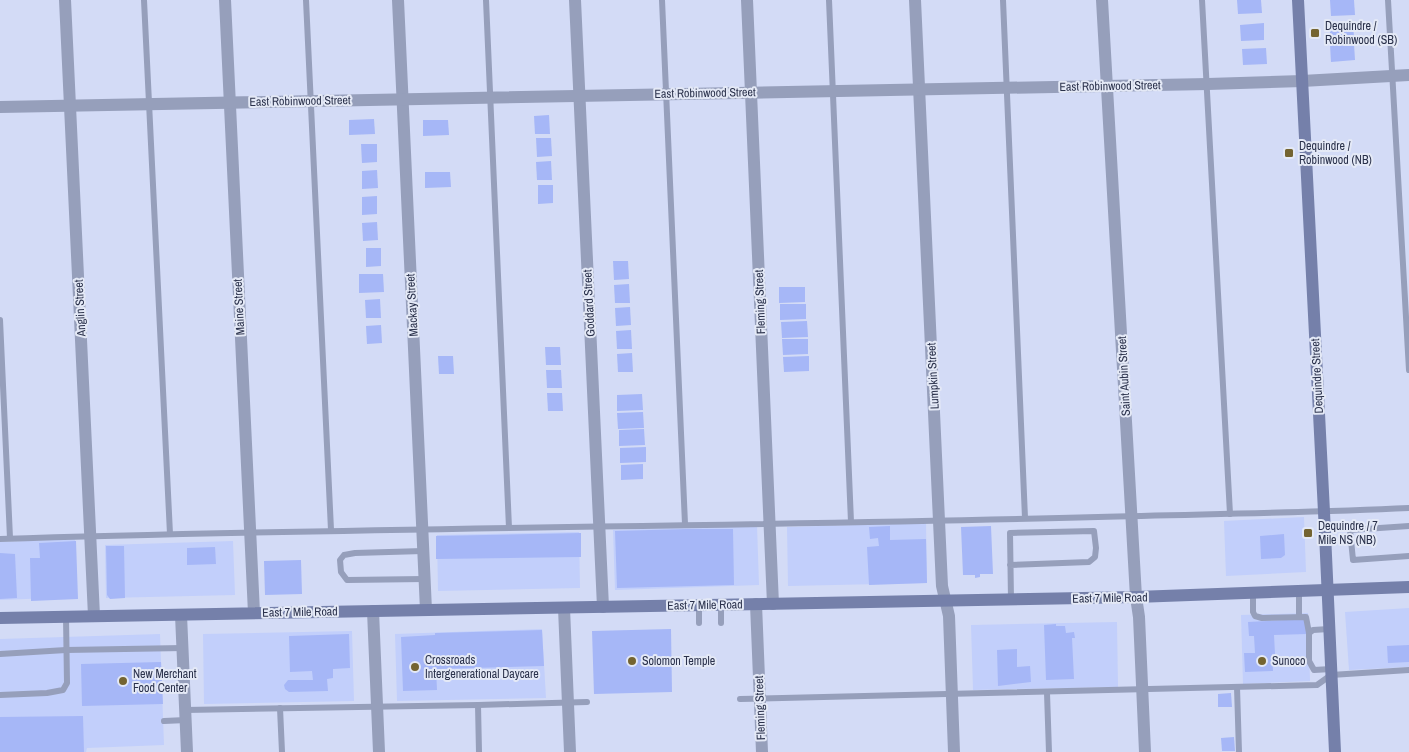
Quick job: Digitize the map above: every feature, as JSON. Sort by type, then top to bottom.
[{"type":"street","name":"Anglin Street","points":[[65,0],[94,616]]},
{"type":"street","name":"Maine Street","points":[[225,0],[254,613]]},
{"type":"street","name":"Mackay Street","points":[[398,0],[426,610]]},
{"type":"street","name":"Goddard Street","points":[[575,0],[603,607]]},
{"type":"street","name":"Fleming Street","points":[[747,0],[773,604]]},
{"type":"street","name":"Lumpkin Street","points":[[915,0],[942,586],[948,616],[954,752]]},
{"type":"street","name":"Saint Aubin Street","points":[[1102,0],[1146,752]]},
{"type":"street","name":"Dequindre Street","points":[[1298,0],[1328,591],[1334,752]]},
{"type":"street","name":"East Robinwood Street","points":[[0,107],[1206,84],[1409,75]]},
{"type":"street","name":"East 7 Mile Road","points":[[0,618],[1011,600],[1253,594],[1409,587]]},
{"type":"street","name":"Fleming Street","points":[[756,604],[762,752]]},
{"type":"street","points":[[564,608],[570,752]]},
{"type":"street","points":[[373,611],[379,752]]},
{"type":"street","points":[[181,615],[187,752]]},
{"type":"lane","points":[[144,0],[170,534]]},
{"type":"lane","points":[[306,0],[332,530]]},
{"type":"lane","points":[[486,0],[509,528]]},
{"type":"lane","points":[[662,0],[686,524]]},
{"type":"lane","points":[[829,0],[851,522]]},
{"type":"lane","points":[[1003,0],[1025,518]]},
{"type":"lane","points":[[1202,0],[1230,514]]},
{"type":"lane","points":[[1388,0],[1409,370]]},
{"type":"lane","points":[[0,320],[10,538]]},
{"type":"lane","points":[[0,539],[423,528],[939,521],[1324,512],[1409,508]]},
{"type":"lane","points":[[1409,526],[1350,530],[1352,560],[1409,556]]},
{"type":"lane","points":[[1010,564],[1089,562],[1096,557],[1094,531],[1010,533],[1010,564],[1011,600]]},
{"type":"lane","points":[[423,551],[355,552],[344,555],[340,560],[341,572],[347,580],[424,579]]},
{"type":"lane","points":[[1299,592],[1300,617]]},
{"type":"lane","points":[[1253,594],[1254,612],[1257,618],[1306,617],[1309,633],[1308,661],[1310,667],[1314,670],[1331,672],[1409,670]]},
{"type":"lane","points":[[699,605],[699,623]]},
{"type":"lane","points":[[721,605],[721,623]]},
{"type":"lane","points":[[0,695],[46,693],[63,690],[67,683],[66,617]]},
{"type":"lane","points":[[1309,633],[1314,630],[1329,629]]},
{"type":"lane","points":[[0,654],[66,650],[183,648]]},
{"type":"lane","points":[[740,699],[1317,685],[1331,672]]},
{"type":"lane","points":[[1237,687],[1239,752]]},
{"type":"lane","points":[[1047,693],[1049,752]]},
{"type":"lane","points":[[164,721],[186,715],[280,708],[588,702]]},
{"type":"lane","points":[[478,705],[479,752]]},
{"type":"lane","points":[[280,708],[282,752]]},
{"type":"shaded area","points":[[1304,517],[1306,572],[1226,576],[1224,521]]},
{"type":"shaded area","points":[[926,523],[927,583],[788,586],[787,527]]},
{"type":"shaded area","points":[[757,525],[759,585],[615,590],[613,530]]},
{"type":"shaded area","points":[[579,532],[580,588],[438,591],[437,535]]},
{"type":"shaded area","points":[[75,539],[77,597],[0,600],[0,542]]},
{"type":"shaded area","points":[[233,541],[235,595],[106,598],[105,545]]},
{"type":"shaded area","points":[[1409,608],[1409,667],[1349,670],[1345,612]]},
{"type":"shaded area","points":[[1308,613],[1310,681],[1243,684],[1241,615]]},
{"type":"shaded area","points":[[1117,622],[1118,687],[973,690],[971,625]]},
{"type":"shaded area","points":[[542,629],[546,698],[397,701],[395,634]]},
{"type":"shaded area","points":[[352,631],[354,701],[204,704],[203,634]]},
{"type":"shaded area","points":[[160,634],[164,745],[87,748],[86,752],[0,752],[0,639]]},
{"type":"building","points":[[1237,0],[1261,0],[1262,13],[1238,14]]},
{"type":"building","points":[[1330,0],[1354,0],[1355,15],[1331,16]]},
{"type":"building","points":[[1353,22],[1354,38],[1330,39],[1330,23]]},
{"type":"building","points":[[1264,23],[1264,40],[1241,41],[1240,25]]},
{"type":"building","points":[[1354,44],[1355,60],[1331,62],[1330,45]]},
{"type":"building","points":[[1266,48],[1267,64],[1243,65],[1242,49]]},
{"type":"building","points":[[549,115],[550,134],[535,134],[534,116]]},
{"type":"building","points":[[374,119],[375,134],[349,135],[349,120]]},
{"type":"building","points":[[423,120],[448,120],[449,135],[423,136]]},
{"type":"building","points":[[536,138],[551,138],[552,156],[537,157]]},
{"type":"building","points":[[361,144],[377,144],[377,162],[362,163]]},
{"type":"building","points":[[551,161],[552,180],[537,180],[536,162]]},
{"type":"building","points":[[377,170],[378,188],[362,189],[362,171]]},
{"type":"building","points":[[425,172],[450,172],[451,187],[425,188]]},
{"type":"building","points":[[538,185],[553,185],[553,203],[538,204]]},
{"type":"building","points":[[377,196],[377,214],[362,215],[362,197]]},
{"type":"building","points":[[377,222],[378,240],[363,241],[362,223]]},
{"type":"building","points":[[366,248],[381,248],[381,266],[366,267]]},
{"type":"building","points":[[613,261],[628,261],[629,279],[614,280]]},
{"type":"building","points":[[359,274],[383,274],[384,292],[359,293]]},
{"type":"building","points":[[629,284],[630,303],[615,303],[614,285]]},
{"type":"building","points":[[779,287],[805,287],[805,302],[779,303]]},
{"type":"building","points":[[380,299],[381,318],[366,318],[365,300]]},
{"type":"building","points":[[780,304],[806,304],[806,319],[780,320]]},
{"type":"building","points":[[630,307],[631,325],[616,326],[615,308]]},
{"type":"building","points":[[807,321],[808,337],[782,338],[781,322]]},
{"type":"building","points":[[381,325],[382,343],[367,344],[366,326]]},
{"type":"building","points":[[631,330],[632,349],[617,349],[616,331]]},
{"type":"building","points":[[782,339],[808,339],[808,354],[783,355]]},
{"type":"building","points":[[545,347],[560,347],[561,365],[546,365]]},
{"type":"building","points":[[632,353],[633,372],[618,372],[617,354]]},
{"type":"building","points":[[438,356],[453,356],[454,374],[439,374]]},
{"type":"building","points":[[809,356],[809,371],[784,372],[783,357]]},
{"type":"building","points":[[546,370],[561,370],[562,388],[547,388]]},
{"type":"building","points":[[547,393],[562,393],[563,411],[548,411]]},
{"type":"building","points":[[642,394],[643,410],[617,411],[617,395]]},
{"type":"building","points":[[643,412],[644,428],[618,429],[617,413]]},
{"type":"building","points":[[644,429],[645,445],[619,446],[619,430]]},
{"type":"building","points":[[646,447],[646,462],[620,463],[620,448]]},
{"type":"building","points":[[643,464],[643,479],[621,480],[621,465]]},
{"type":"building","points":[[890,526],[890,540],[926,539],[927,583],[869,585],[867,547],[879,546],[878,538],[870,539],[869,527]]},
{"type":"building","points":[[991,526],[993,574],[980,574],[980,577],[975,578],[975,575],[963,575],[961,527]]},
{"type":"building","points":[[733,529],[734,585],[617,588],[615,531]]},
{"type":"building","points":[[581,533],[581,557],[436,559],[436,536]]},
{"type":"building","points":[[1284,534],[1285,555],[1281,558],[1261,559],[1260,536]]},
{"type":"building","points":[[76,541],[78,599],[31,601],[30,558],[40,558],[39,543]]},
{"type":"building","points":[[106,546],[124,546],[125,598],[110,599],[107,595]]},
{"type":"building","points":[[215,547],[216,564],[187,565],[187,548]]},
{"type":"building","points":[[0,553],[15,554],[17,598],[0,599]]},
{"type":"building","points":[[301,560],[302,594],[265,595],[264,561]]},
{"type":"building","points":[[1306,619],[1307,634],[1274,635],[1275,654],[1272,654],[1273,671],[1245,672],[1244,653],[1255,653],[1254,636],[1249,636],[1248,622]]},
{"type":"building","points":[[1056,624],[1056,626],[1065,626],[1066,633],[1074,632],[1075,638],[1072,638],[1074,679],[1046,680],[1044,625]]},
{"type":"building","name":"Solomon Temple","points":[[671,629],[672,692],[594,694],[592,631]]},
{"type":"building","points":[[542,630],[544,666],[436,669],[437,690],[403,691],[401,637],[435,635],[435,633]]},
{"type":"building","points":[[349,634],[350,668],[333,669],[333,678],[327,679],[328,691],[289,692],[285,689],[284,685],[288,680],[313,680],[312,671],[290,672],[289,636]]},
{"type":"building","points":[[1409,645],[1409,662],[1388,663],[1387,646]]},
{"type":"building","points":[[1017,649],[1017,667],[1030,666],[1031,682],[998,686],[997,650]]},
{"type":"building","points":[[161,662],[163,704],[82,706],[81,664]]},
{"type":"building","points":[[1231,693],[1232,707],[1218,707],[1218,694]]},
{"type":"building","points":[[83,716],[84,752],[0,752],[0,717]]},
{"type":"building","points":[[1234,737],[1235,751],[1222,751],[1221,738]]},
{"type":"place","name":"Dequindre / Robinwood (SB)","points":[[1315,33]]},
{"type":"place","name":"Dequindre / Robinwood (NB)","points":[[1289,153]]},
{"type":"place","name":"Dequindre / 7 Mile NS (NB)","points":[[1308,533]]},
{"type":"place","name":"Solomon Temple","points":[[632,661]]},
{"type":"place","name":"Sunoco","points":[[1262,661]]},
{"type":"place","name":"Crossroads Intergenerational Daycare","points":[[415,667]]},
{"type":"place","name":"New Merchant Food Center","points":[[123,681]]}]
